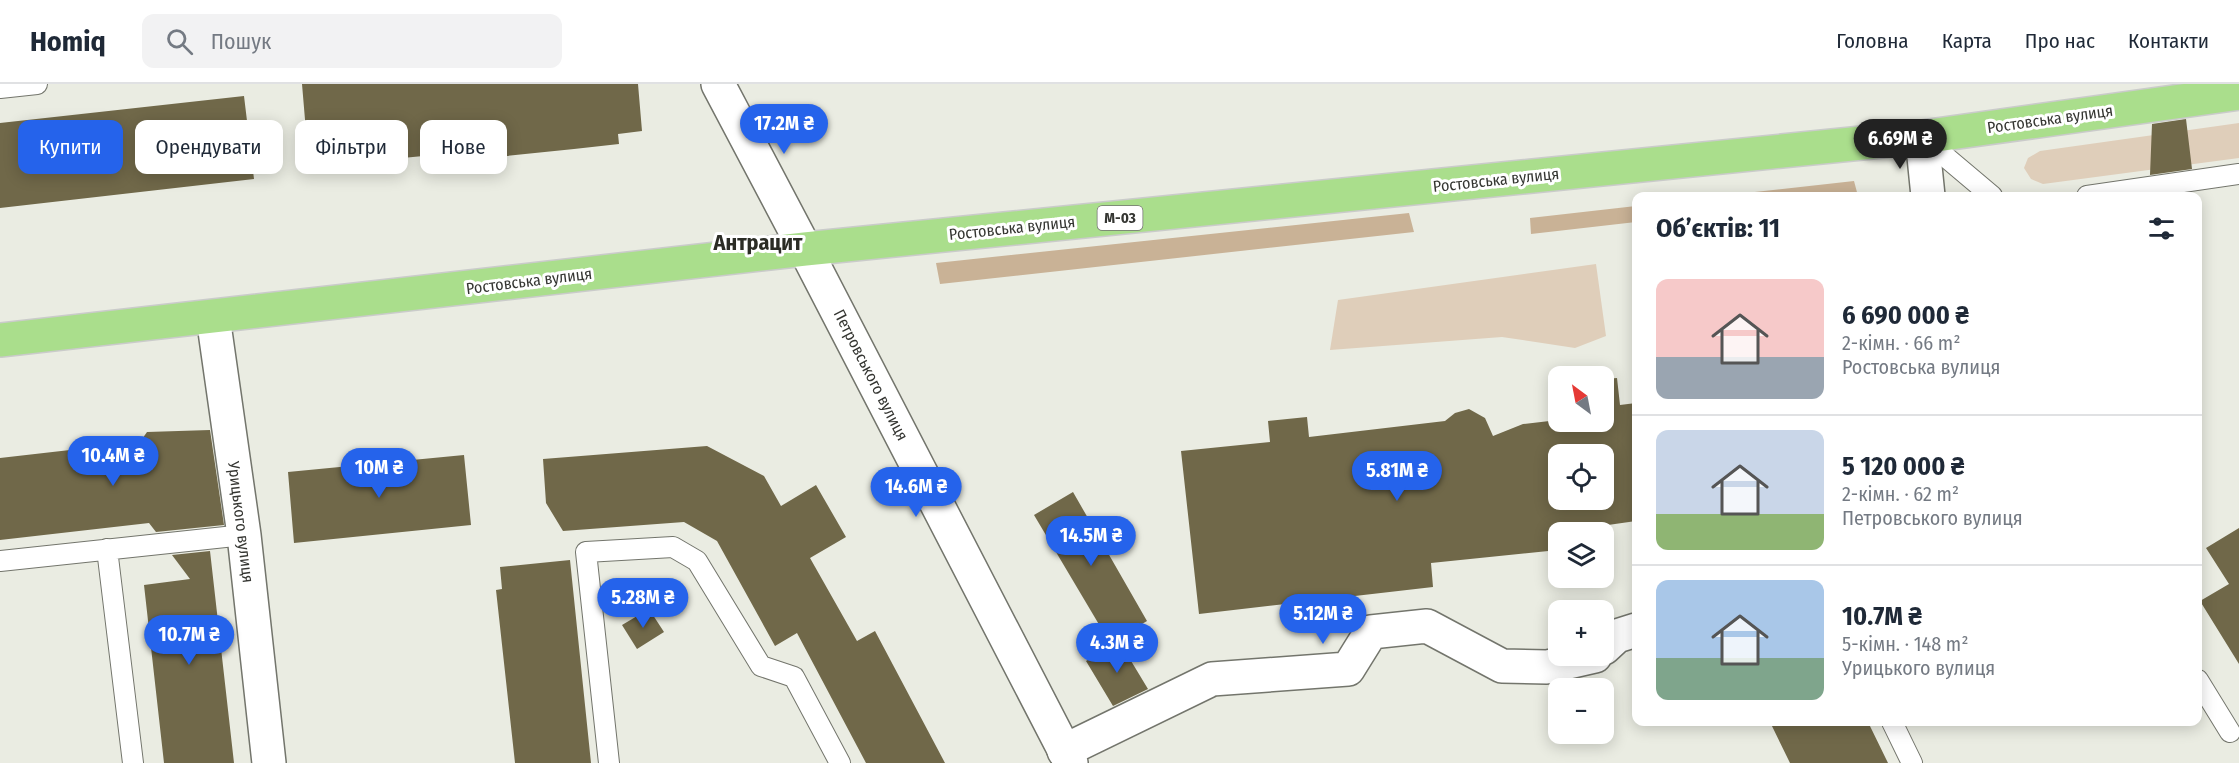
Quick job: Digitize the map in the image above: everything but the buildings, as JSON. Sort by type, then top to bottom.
[{"type":"highway","name":"Ростовська вулиця","points":[[0,340],[213,318],[805,249],[1922,137],[2239,93]]},
{"type":"street","name":"Петровського вулиця","points":[[718,84],[1068,757]]},
{"type":"street","points":[[1922,137],[1928,192]]},
{"type":"street","name":"Урицького вулиця","points":[[213,318],[244,535],[268,763]]},
{"type":"street","points":[[1068,757],[1212,679],[1348,669],[1371,632],[1426,626],[1503,666],[1551,666]]},
{"type":"street","points":[[1614,639],[1632,631]]},
{"type":"lane","points":[[0,88],[37,84]]},
{"type":"lane","points":[[1922,137],[1987,192]]},
{"type":"lane","points":[[2115,192],[2239,174]]},
{"type":"lane","points":[[0,561],[244,535]]},
{"type":"lane","points":[[609,763],[586,552],[674,547],[698,561],[761,666],[795,677],[840,763]]},
{"type":"lane","points":[[107,549],[132,763]]},
{"type":"lane","points":[[2202,686],[2230,732]]},
{"type":"lane","points":[[1894,726],[1912,763]]},
{"type":"shaded area","points":[[2239,123],[2239,158],[2043,184],[2031,179],[2024,168],[2028,158],[2040,151]]},
{"type":"shaded area","points":[[1854,181],[1857,192],[1754,192]]},
{"type":"shaded area","points":[[1632,206],[1632,222],[1531,234],[1530,218]]},
{"type":"shaded area","points":[[1409,213],[1414,232],[940,284],[936,263]]},
{"type":"shaded area","points":[[1596,264],[1606,336],[1575,348],[1502,337],[1330,350],[1338,300]]},
{"type":"district","name":"Антрацит","points":[[758,242]]}]
